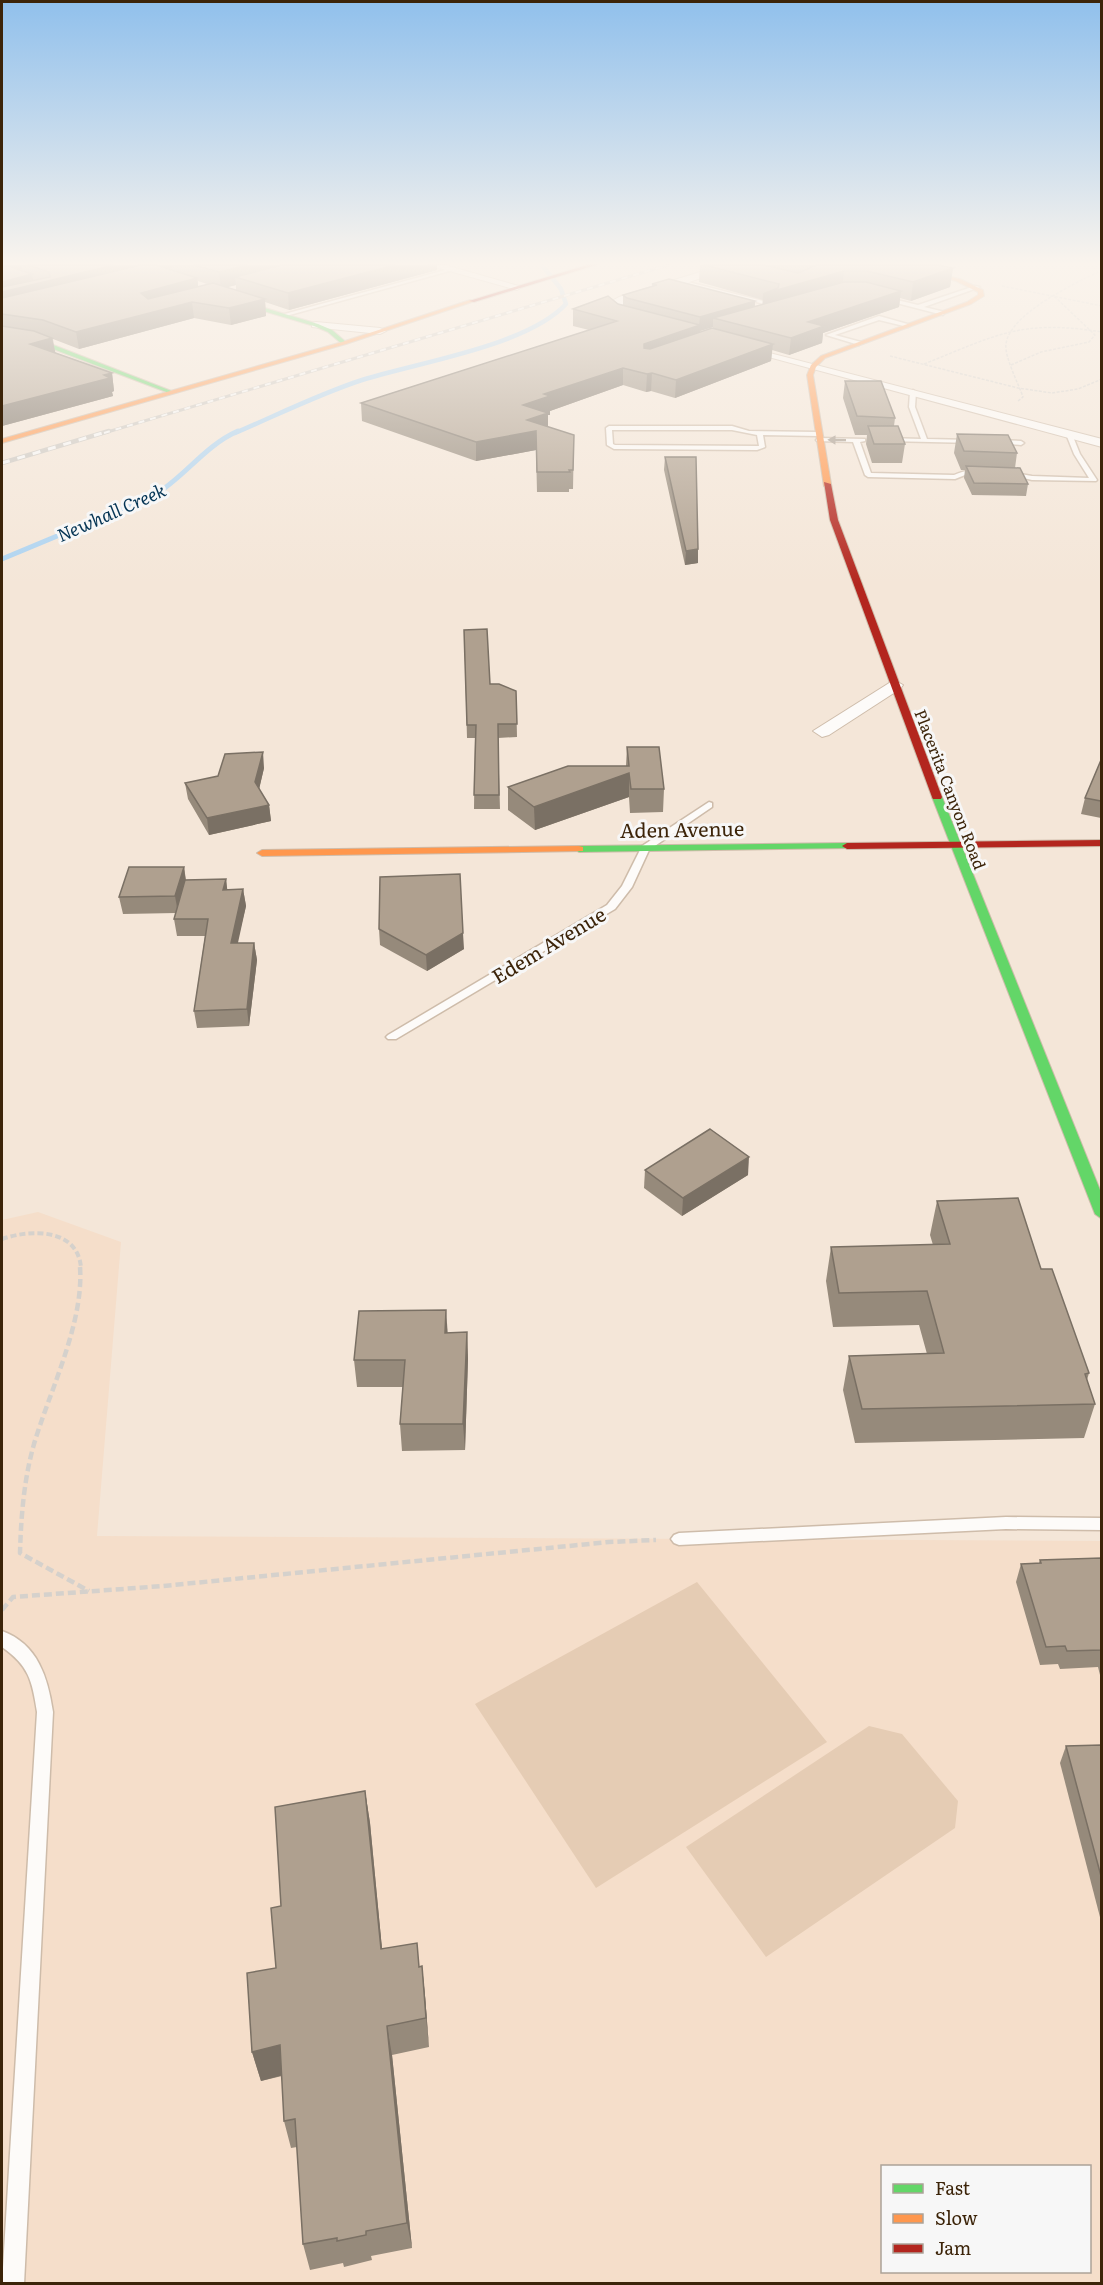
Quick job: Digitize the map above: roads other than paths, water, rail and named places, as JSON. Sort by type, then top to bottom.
[{"type":"street","points":[[118,372],[171,392]]},
{"type":"street","points":[[2,441],[243,372]]},
{"type":"street","name":"Placerita Canyon Road","points":[[811,372],[818,437],[834,520],[954,844],[1101,1214]]},
{"type":"street","points":[[835,372],[1101,443]]},
{"type":"street","points":[[822,731],[894,685]]},
{"type":"street","name":"Aden Avenue","points":[[262,853],[1101,843]]},
{"type":"lane","points":[[913,392],[912,407],[925,441]]},
{"type":"lane","points":[[760,434],[762,447],[757,448],[614,447],[610,445],[609,428],[732,428],[760,434],[867,440]]},
{"type":"lane","points":[[998,474],[1020,474],[1032,478],[1094,480],[1077,454],[1070,434]]},
{"type":"lane","points":[[856,440],[868,475],[955,477],[964,473],[986,474]]},
{"type":"lane","points":[[879,440],[978,442]]},
{"type":"lane","points":[[989,442],[1021,443]]},
{"type":"lane","points":[[645,848],[709,805]]},
{"type":"lane","name":"Edem Avenue","points":[[392,1037],[611,907],[627,887],[645,848]]},
{"type":"lane","points":[[679,1539],[1006,1523],[1101,1524]]},
{"type":"lane","points":[[2,1638],[23,1652],[39,1675],[45,1712],[13,2283]]},
{"type":"waterway","name":"Newhall Creek","points":[[235,433],[314,398],[391,372]]},
{"type":"waterway","name":"Newhall Creek","points":[[2,559],[153,496],[175,480],[204,453],[238,431]]},
{"type":"railway","points":[[104,433],[310,372]]},
{"type":"railway","points":[[2,463],[109,431]]}]
